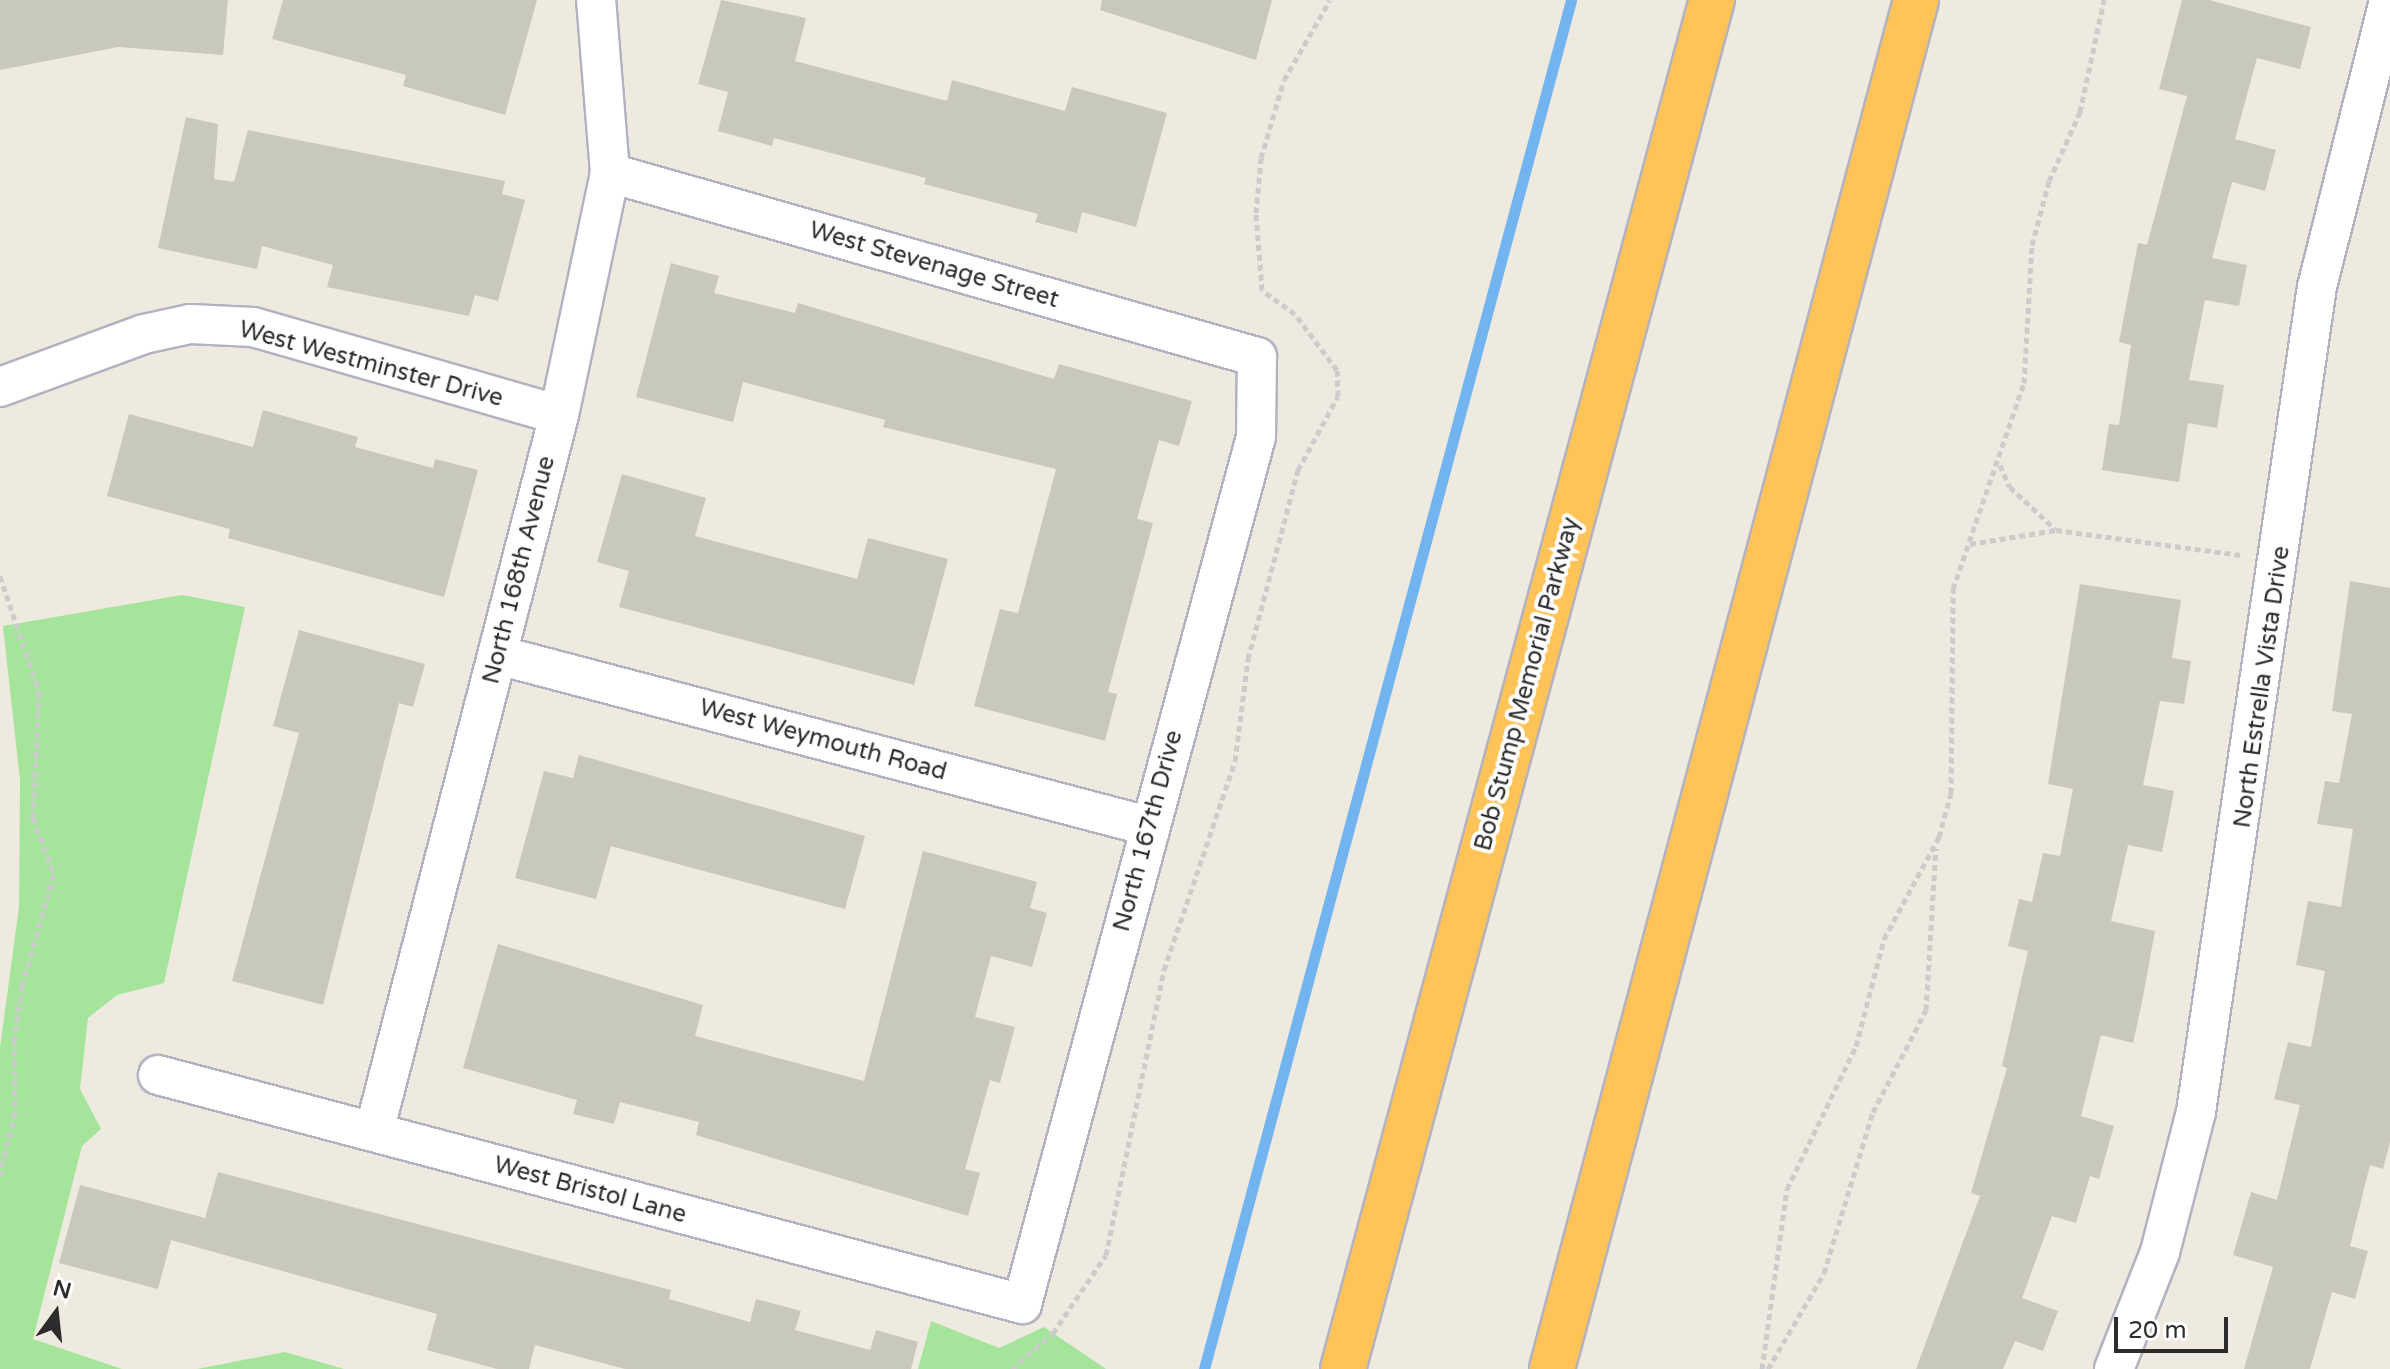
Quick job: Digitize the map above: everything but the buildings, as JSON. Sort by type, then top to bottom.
[{"type":"highway","name":"Bob Stump Memorial Parkway","points":[[1343,1369],[1712,0]]},
{"type":"highway","points":[[1552,1369],[1916,0]]},
{"type":"street","name":"North 168th Avenue","points":[[374,1132],[559,415],[610,173],[596,0]]},
{"type":"street","name":"North Estrella Vista Drive","points":[[2114,1369],[2160,1252],[2196,1112],[2281,559],[2317,287],[2389,0]]},
{"type":"street","name":"West Stevenage Street","points":[[610,173],[1257,357]]},
{"type":"street","name":"West Westminster Drive","points":[[0,387],[144,334],[190,324],[253,327],[559,415]]},
{"type":"street","name":"North 167th Drive","points":[[1022,1304],[1148,826],[1256,437],[1257,357]]},
{"type":"street","name":"West Weymouth Road","points":[[498,655],[1148,826]]},
{"type":"street","name":"West Bristol Lane","points":[[158,1075],[1022,1304]]},
{"type":"path","points":[[1765,1369],[1824,1273],[1873,1112],[1926,1010],[1937,842],[1951,793],[1953,589],[2000,465],[2024,383],[2032,245],[2049,181],[2080,112],[2104,0]]},
{"type":"path","points":[[2000,465],[2010,487],[2056,530]]},
{"type":"path","points":[[1969,545],[2056,530],[2281,559]]},
{"type":"path","points":[[0,576],[39,692],[33,818],[54,874],[22,986],[14,1040],[15,1112],[0,1175]]},
{"type":"path","points":[[1765,1369],[1787,1189],[1856,1046],[1884,939],[1937,842]]},
{"type":"green space","points":[[182,595],[245,607],[164,983],[117,995],[88,1018],[80,1089],[101,1129],[82,1146],[33,1339],[122,1369],[0,1369],[0,1048],[19,907],[20,780],[3,626]]},
{"type":"green space","points":[[931,1321],[999,1348],[1044,1327],[1106,1369],[918,1369]]},
{"type":"green space","points":[[285,1352],[344,1369],[197,1369]]},
{"type":"waterway","points":[[1204,1369],[1571,0]]}]
